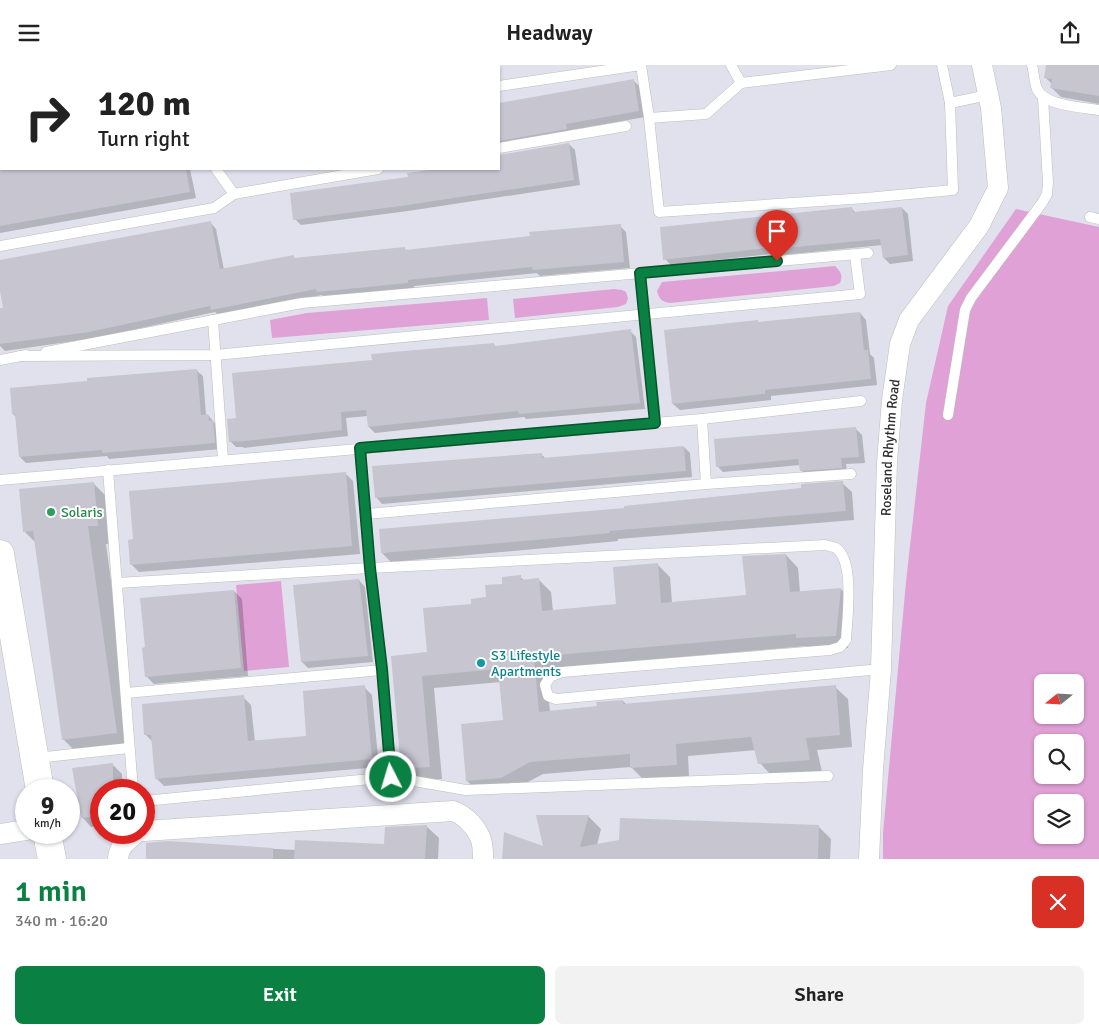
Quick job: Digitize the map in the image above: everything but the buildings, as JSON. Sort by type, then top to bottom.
[{"type":"street","name":"Roseland Rhythm Road","points":[[870,859],[873,770],[881,669],[887,462],[892,400],[900,344],[909,320],[979,226],[998,188],[988,95],[982,65]]},
{"type":"street","points":[[0,554],[7,636],[38,779]]},
{"type":"street","points":[[155,830],[453,811],[461,813],[479,835],[483,859]]},
{"type":"street","points":[[0,833],[15,831]]},
{"type":"street","points":[[118,859],[118,853],[124,844]]},
{"type":"lane","points":[[500,86],[642,65],[658,212],[866,198],[953,190],[950,103],[942,65]]},
{"type":"lane","points":[[731,65],[741,83]]},
{"type":"lane","points":[[649,118],[706,114],[741,83],[891,65]]},
{"type":"lane","points":[[948,415],[965,310],[1047,194],[1043,98],[1036,87],[1032,65]]},
{"type":"lane","points":[[950,103],[988,95]]},
{"type":"lane","points":[[1043,98],[1054,102],[1099,110]]},
{"type":"lane","points":[[500,148],[626,126]]},
{"type":"lane","points":[[217,170],[234,194]]},
{"type":"lane","points":[[0,246],[214,208],[234,194],[372,170]]},
{"type":"lane","points":[[0,361],[302,303],[868,253]]},
{"type":"lane","points":[[20,357],[215,355],[860,293],[855,255]]},
{"type":"lane","points":[[640,273],[655,423]]},
{"type":"lane","points":[[213,320],[223,460]]},
{"type":"lane","points":[[0,480],[702,419],[861,401]]},
{"type":"lane","points":[[702,419],[706,484]]},
{"type":"lane","points":[[360,448],[391,777]]},
{"type":"lane","points":[[108,470],[132,779]]},
{"type":"lane","points":[[367,515],[706,484],[851,474]]},
{"type":"lane","points":[[117,583],[825,545],[836,548],[842,555],[849,583],[846,640],[840,647],[562,672],[550,677],[545,685],[548,696],[562,699],[881,669]]},
{"type":"lane","points":[[126,693],[382,669]]},
{"type":"lane","points":[[35,758],[129,748]]},
{"type":"lane","points":[[155,800],[391,777],[466,790],[828,776]]},
{"type":"shaded area","points":[[1016,209],[1099,227],[1099,859],[883,859],[883,833],[906,582],[926,403],[948,306]]},
{"type":"shaded area","points":[[835,266],[840,272],[841,278],[840,283],[834,286],[670,303],[661,300],[657,291],[662,282]]},
{"type":"shaded area","points":[[614,289],[626,292],[628,298],[626,304],[618,307],[515,318],[513,299]]},
{"type":"shaded area","points":[[487,298],[489,320],[272,338],[270,320],[307,313]]},
{"type":"shaded area","points":[[281,581],[289,667],[244,671],[236,585]]},
{"type":"place","name":"Solaris","points":[[51,512]]},
{"type":"place","name":"S3 Lifestyle Apartments","points":[[481,663]]},
{"type":"route","points":[[391,777],[360,448],[655,423],[640,273],[777,261]]}]
